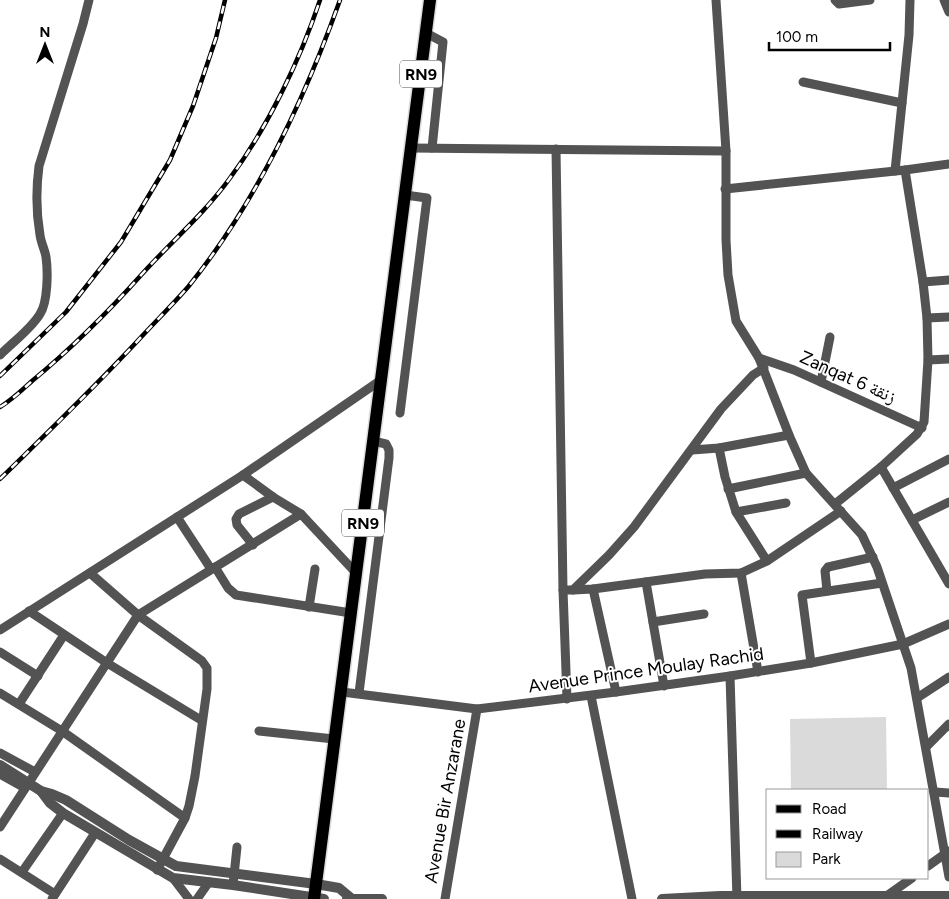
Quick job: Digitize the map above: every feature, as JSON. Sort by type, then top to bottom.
[{"type":"main road","name":"RN9","points":[[317,898],[316,884],[334,739],[342,692],[430,0]]},
{"type":"street","points":[[0,355],[42,312],[47,272],[46,256],[40,237],[36,198],[39,166],[89,0]]},
{"type":"street","points":[[716,0],[726,151],[725,189],[728,276],[736,321],[764,368],[789,435],[806,473],[862,535],[873,557],[911,668],[947,852],[949,877]]},
{"type":"street","points":[[835,0],[839,4],[870,0]]},
{"type":"street","points":[[896,171],[909,36],[910,0]]},
{"type":"street","points":[[944,0],[949,12]]},
{"type":"street","points":[[426,33],[443,42],[432,148]]},
{"type":"street","points":[[804,82],[902,103]]},
{"type":"street","points":[[411,148],[726,151]]},
{"type":"street","points":[[556,149],[563,590],[567,699]]},
{"type":"street","points":[[725,189],[949,164]]},
{"type":"street","points":[[563,590],[593,589],[705,574],[741,573],[767,561],[838,508],[922,428],[926,412],[927,318],[906,170]]},
{"type":"street","points":[[400,414],[427,198],[405,194]]},
{"type":"street","points":[[923,282],[949,280]]},
{"type":"street","points":[[927,318],[949,317]]},
{"type":"street","points":[[821,382],[830,337]]},
{"type":"street","name":"Zanqat 6 زنقة","points":[[759,358],[794,370],[922,428]]},
{"type":"street","points":[[928,360],[949,359]]},
{"type":"street","points":[[573,590],[609,555],[634,527],[721,409],[753,375],[764,368]]},
{"type":"street","points":[[0,630],[243,475],[381,380]]},
{"type":"street","points":[[692,450],[719,448],[789,435]]},
{"type":"street","points":[[358,693],[389,458],[389,450],[386,444],[373,441]]},
{"type":"street","points":[[719,448],[728,489],[736,512],[767,561]]},
{"type":"street","points":[[893,488],[949,459]]},
{"type":"street","points":[[881,467],[949,584]]},
{"type":"street","points":[[728,489],[806,473]]},
{"type":"street","points":[[243,475],[273,497],[301,514],[356,572]]},
{"type":"street","points":[[252,545],[237,525],[236,519],[239,514],[273,497]]},
{"type":"street","points":[[912,520],[949,502]]},
{"type":"street","points":[[736,512],[786,503]]},
{"type":"street","points":[[0,827],[138,614],[301,514]]},
{"type":"street","points":[[177,517],[228,588],[236,594],[351,613]]},
{"type":"street","points":[[827,591],[825,571],[828,567],[873,557]]},
{"type":"street","points":[[309,607],[315,569]]},
{"type":"street","points":[[741,573],[758,672]]},
{"type":"street","points":[[90,574],[138,614],[206,664],[208,673],[207,689],[201,720],[195,776],[185,818],[157,870]]},
{"type":"street","points":[[646,582],[664,686]]},
{"type":"street","points":[[811,663],[802,596],[882,583]]},
{"type":"street","points":[[593,589],[616,692]]},
{"type":"street","points":[[29,611],[64,635],[201,720]]},
{"type":"street","points":[[654,622],[704,614]]},
{"type":"street","name":"Avenue Prince Moulay Rachid","points":[[342,692],[477,709],[567,699],[811,663],[903,644],[949,624]]},
{"type":"street","points":[[19,704],[64,635]]},
{"type":"street","points":[[0,652],[38,676]]},
{"type":"street","points":[[730,676],[737,898]]},
{"type":"street","points":[[917,698],[949,676]]},
{"type":"street","points":[[0,692],[62,731],[185,818]]},
{"type":"street","points":[[592,696],[632,899]]},
{"type":"street","name":"Avenue Bir Anzarane","points":[[445,899],[477,709]]},
{"type":"street","points":[[927,746],[949,724]]},
{"type":"street","points":[[259,730],[334,739]]},
{"type":"street","points":[[0,753],[35,772]]},
{"type":"street","points":[[0,765],[15,775],[26,786]]},
{"type":"street","points":[[0,774],[26,786],[66,800],[176,866],[316,884],[339,888],[349,898],[382,899]]},
{"type":"street","points":[[41,791],[50,803],[63,813],[173,878],[317,898]]},
{"type":"street","points":[[935,792],[949,792]]},
{"type":"street","points":[[22,872],[63,813]]},
{"type":"street","points":[[0,859],[22,872],[53,897],[95,833]]},
{"type":"street","points":[[233,885],[237,847]]},
{"type":"street","points":[[929,865],[947,852]]},
{"type":"street","points":[[173,878],[189,899]]},
{"type":"street","points":[[888,897],[911,879]]},
{"type":"street","points":[[197,899],[209,882]]},
{"type":"street","points":[[662,899],[949,896]]},
{"type":"green space","points":[[886,717],[887,789],[791,789],[790,719]]},
{"type":"railway","points":[[0,376],[66,312],[121,242],[170,160],[193,106],[216,38],[225,0]]},
{"type":"railway","points":[[0,407],[17,395],[90,329],[220,191],[244,158],[270,115],[293,69],[320,0]]},
{"type":"railway","points":[[0,479],[127,353],[188,287],[213,255],[276,150],[311,76],[340,0]]}]
